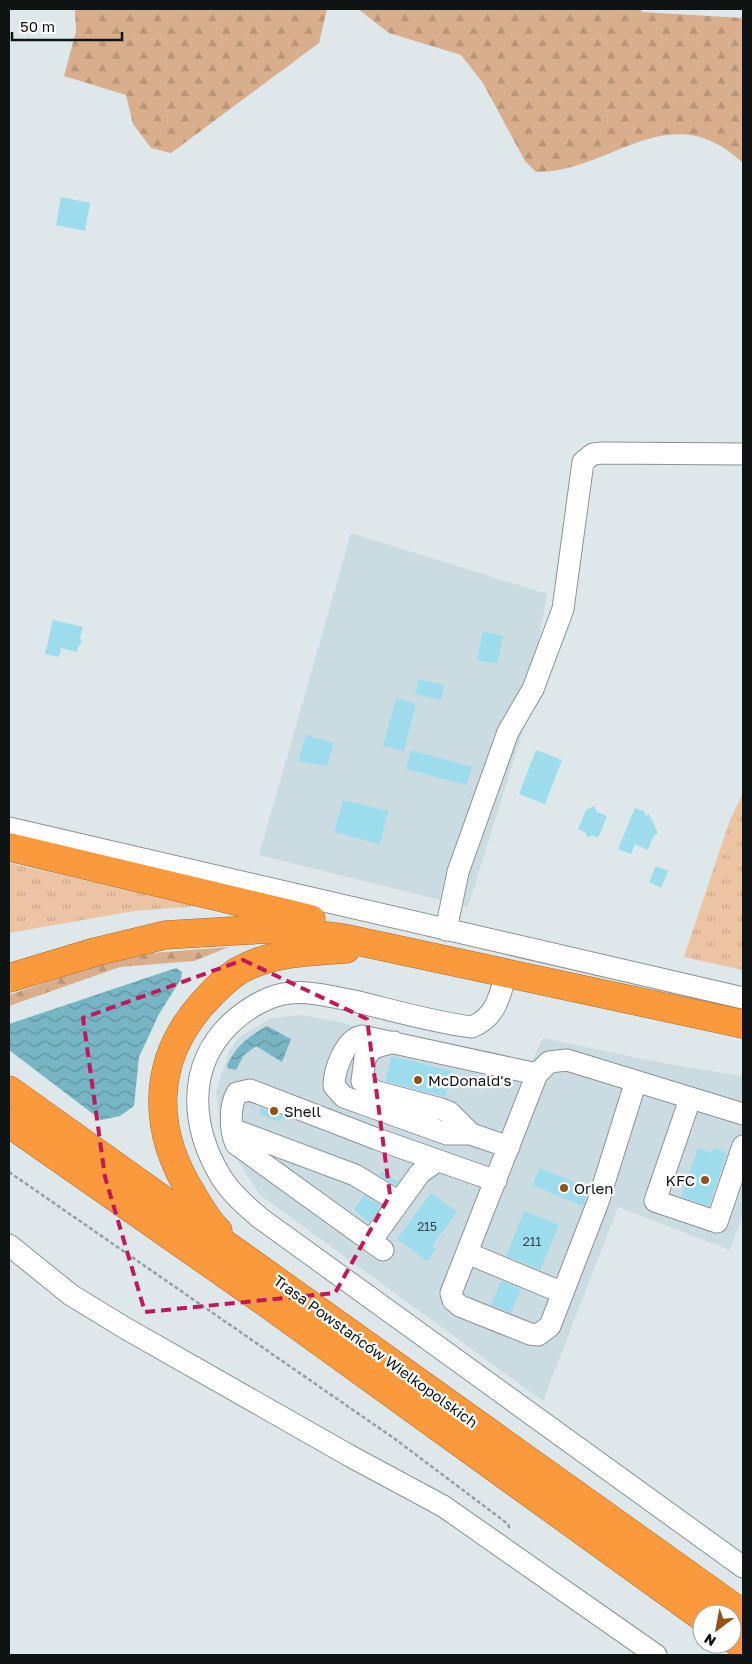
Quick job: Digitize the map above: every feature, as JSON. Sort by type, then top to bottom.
[{"type":"highway","points":[[9,847],[348,928],[385,947]]},
{"type":"highway","points":[[9,978],[130,943],[166,935],[206,931],[267,929],[343,938],[743,1024]]},
{"type":"highway","points":[[255,1264],[215,1228],[185,1183],[173,1157],[165,1130],[162,1103],[168,1060],[185,1024],[219,985],[239,971],[275,956],[385,947]]},
{"type":"highway","name":"Trasa Powstańców Wielkopolskich","points":[[9,1090],[743,1614]]},
{"type":"highway","name":"Trasa Powstańców Wielkopolskich","points":[[9,1123],[261,1299],[692,1610]]},
{"type":"street","points":[[446,930],[458,872],[504,741],[533,689],[563,609],[571,562],[583,462],[593,454],[602,453],[743,454]]},
{"type":"street","points":[[9,828],[743,998]]},
{"type":"street","points":[[506,973],[491,1015],[483,1022],[472,1026],[329,996],[289,993],[261,1001],[237,1018],[221,1033],[199,1076],[197,1104],[202,1134],[211,1158],[227,1185],[260,1218],[743,1567]]},
{"type":"street","points":[[509,1147],[471,1134],[447,1134],[344,1096],[336,1090],[334,1079],[348,1044],[352,1040],[368,1036],[537,1074]]},
{"type":"street","points":[[394,1042],[358,1054],[352,1074],[356,1082],[374,1091],[441,1109],[458,1121],[471,1134]]},
{"type":"street","points":[[636,1081],[598,1202],[550,1326],[538,1335],[530,1334],[460,1306],[453,1300],[451,1293],[537,1074],[550,1062],[567,1060],[636,1081],[690,1099],[743,1114]]},
{"type":"street","points":[[437,1161],[420,1173],[399,1202],[377,1246],[241,1150],[236,1144],[232,1129],[235,1097],[241,1091],[250,1090],[377,1139],[496,1181]]},
{"type":"street","points":[[690,1099],[655,1201],[717,1222],[743,1146]]},
{"type":"street","points":[[232,1129],[355,1175],[399,1202]]},
{"type":"street","points":[[9,1245],[71,1295],[125,1328],[350,1456],[443,1506],[656,1655]]},
{"type":"street","points":[[467,1252],[564,1293]]},
{"type":"path","points":[[9,1172],[395,1439],[508,1524],[514,1554]]},
{"type":"highlighted area","points":[[243,960],[367,1019],[390,1195],[335,1293],[145,1312],[105,1177],[83,1018]]},
{"type":"shaded area","points":[[351,533],[547,594],[522,734],[468,907],[259,855]]},
{"type":"shaded area","points":[[301,1015],[344,1023],[418,1042],[532,1061],[543,1038],[667,1064],[743,1076],[743,1215],[730,1250],[618,1207],[543,1401],[260,1195],[222,1136],[216,1091],[229,1052],[239,1037],[271,1018]]},
{"type":"green space","points":[[75,9],[327,9],[319,43],[171,153],[151,148],[133,124],[126,95],[64,76],[76,31]]},
{"type":"green space","points":[[358,9],[641,9],[642,12],[743,18],[743,163],[716,143],[690,135],[664,135],[563,169],[536,172],[525,161],[483,83],[461,55],[389,33]]},
{"type":"green space","points":[[743,793],[743,970],[684,957],[730,820]]},
{"type":"green space","points":[[9,863],[200,906],[134,911],[9,933]]},
{"type":"green space","points":[[229,947],[194,961],[120,967],[9,1006],[9,995],[126,955]]},
{"type":"water","points":[[176,968],[182,972],[181,979],[159,1014],[139,1057],[134,1106],[120,1116],[101,1120],[9,1050],[9,1024]]},
{"type":"water","points":[[267,1026],[291,1039],[282,1062],[256,1046],[243,1056],[236,1070],[228,1068],[227,1065],[239,1047],[248,1038]]},
{"type":"building","points":[[61,197],[90,203],[85,231],[56,225]]},
{"type":"building","points":[[53,620],[83,627],[80,638],[82,643],[78,646],[77,652],[61,648],[59,657],[45,654]]},
{"type":"building","points":[[483,631],[503,636],[497,664],[477,660]]},
{"type":"building","points":[[419,679],[444,685],[441,700],[415,694]]},
{"type":"building","points":[[396,698],[416,704],[404,751],[383,746]]},
{"type":"building","points":[[306,735],[334,743],[327,766],[298,761]]},
{"type":"building","points":[[411,750],[472,767],[466,785],[406,769]]},
{"type":"building","points":[[536,750],[562,760],[545,804],[519,794]]},
{"type":"building","points":[[343,800],[388,811],[380,844],[334,832]]},
{"type":"building","points":[[594,806],[597,812],[607,816],[598,838],[592,835],[588,837],[585,832],[578,829],[586,810]]},
{"type":"building","points":[[635,808],[644,811],[646,816],[649,814],[658,833],[654,835],[648,850],[635,844],[631,854],[618,849]]},
{"type":"building","points":[[656,866],[668,871],[661,888],[649,882]]},
{"type":"building","name":"McDonald's","points":[[392,1056],[452,1071],[445,1097],[385,1081]]},
{"type":"building","points":[[261,1108],[286,1117],[285,1119],[281,1118],[279,1122],[259,1114]]},
{"type":"building","name":"KFC","points":[[698,1148],[712,1153],[714,1148],[727,1153],[709,1206],[681,1197]]},
{"type":"building","name":"Orlen","points":[[540,1168],[589,1188],[583,1206],[532,1185]]},
{"type":"building","points":[[382,1171],[398,1182],[396,1185],[379,1175]]},
{"type":"building","points":[[431,1193],[457,1212],[432,1246],[436,1249],[427,1261],[397,1239]]},
{"type":"building","points":[[364,1195],[381,1206],[369,1222],[354,1210]]},
{"type":"building","points":[[524,1211],[559,1225],[540,1270],[506,1256]]},
{"type":"building","points":[[501,1281],[521,1289],[511,1313],[491,1305]]},
{"type":"place","name":"McDonald's","points":[[418,1080]]},
{"type":"place","name":"Shell","points":[[274,1111]]},
{"type":"place","name":"KFC","points":[[705,1180]]},
{"type":"place","name":"Orlen","points":[[564,1188]]}]
